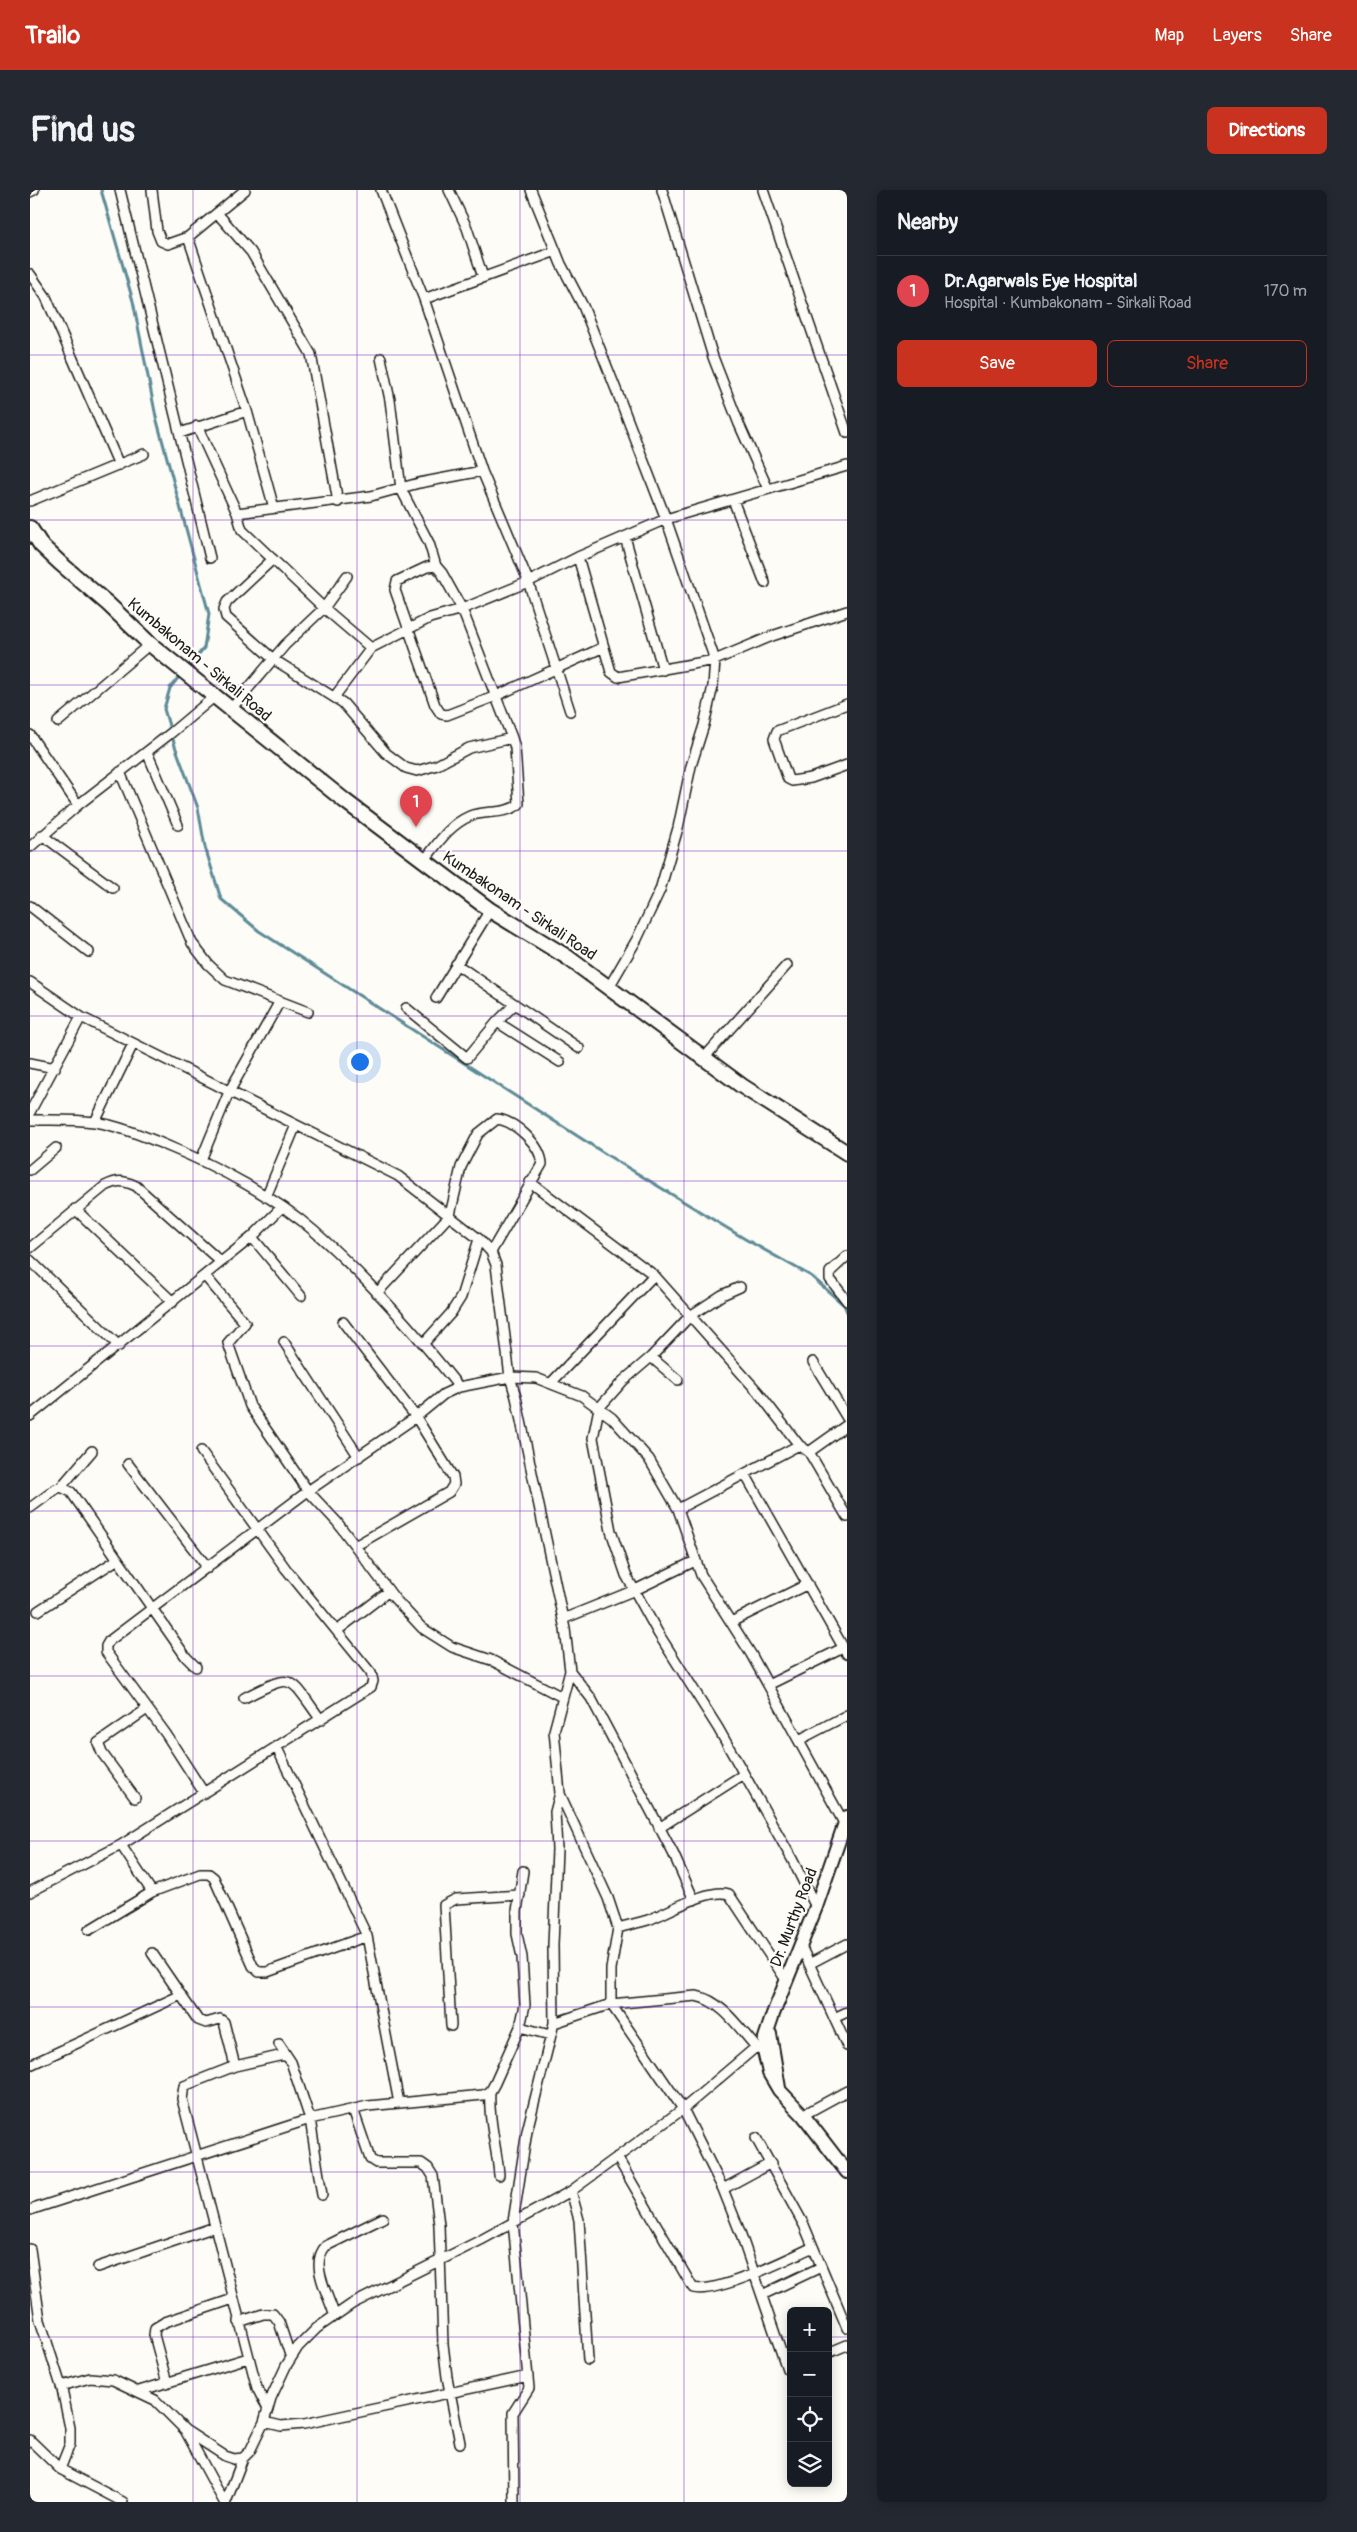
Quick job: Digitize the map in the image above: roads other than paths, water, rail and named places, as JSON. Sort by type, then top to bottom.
[{"type":"main road","name":"Kumbakonam - Sirkali Road","points":[[30,528],[41,544],[60,563],[150,644],[345,801],[490,910],[567,956],[703,1059],[847,1153]]},
{"type":"main road","name":"Dr. Murthy Road","points":[[846,1820],[816,1907],[786,1980],[761,2049],[769,2073],[779,2090],[802,2115],[847,2172]]},
{"type":"main road","points":[[769,2028],[778,2069],[779,2090]]},
{"type":"street","points":[[30,192],[34,190]]},
{"type":"street","points":[[120,190],[210,558]]},
{"type":"street","points":[[152,190],[157,231],[161,241],[168,244],[188,237],[245,190]]},
{"type":"street","points":[[381,190],[424,299],[482,470],[528,582],[570,711]]},
{"type":"street","points":[[449,190],[468,228],[483,277]]},
{"type":"street","points":[[532,190],[556,251],[583,306],[666,519],[715,660],[713,686],[704,725],[691,766],[678,828],[660,890],[637,939],[609,987]]},
{"type":"street","points":[[662,190],[714,357],[739,424],[768,489]]},
{"type":"street","points":[[763,190],[831,392],[847,433]]},
{"type":"street","points":[[217,213],[251,252],[310,354],[338,502]]},
{"type":"street","points":[[188,237],[247,411],[274,508]]},
{"type":"street","points":[[424,299],[556,251]]},
{"type":"street","points":[[30,274],[46,297],[119,465]]},
{"type":"street","points":[[381,358],[390,400],[401,489],[428,543],[436,566],[442,573],[462,609],[515,748],[519,804],[504,810],[472,815],[452,825],[424,861]]},
{"type":"street","points":[[180,433],[247,411]]},
{"type":"street","points":[[197,426],[237,513],[242,530],[324,608],[370,648]]},
{"type":"street","points":[[30,501],[144,454]]},
{"type":"street","points":[[335,696],[370,648],[430,618],[462,609],[528,582],[578,557],[666,519],[847,466]]},
{"type":"street","points":[[237,513],[338,502],[482,470]]},
{"type":"street","points":[[733,500],[765,584]]},
{"type":"street","points":[[625,537],[663,670]]},
{"type":"street","points":[[578,557],[614,676],[663,670],[715,660],[772,636],[847,611]]},
{"type":"street","points":[[273,559],[227,602],[224,609],[226,617],[273,659],[303,680],[335,696],[386,753],[406,768],[417,771],[437,765],[469,748],[512,738]]},
{"type":"street","points":[[436,566],[428,567],[397,581],[395,590],[435,705],[441,714],[447,715],[496,696],[604,647]]},
{"type":"street","points":[[231,709],[273,659],[324,608],[347,576]]},
{"type":"street","points":[[58,722],[150,644]]},
{"type":"street","points":[[30,848],[42,835],[78,805],[215,696]]},
{"type":"street","points":[[847,704],[777,731],[774,739],[788,779],[792,781],[811,778],[847,765]]},
{"type":"street","points":[[30,735],[78,805]]},
{"type":"street","points":[[147,752],[178,825]]},
{"type":"street","points":[[120,772],[192,944],[208,964],[225,980],[308,1012]]},
{"type":"street","points":[[42,835],[113,888]]},
{"type":"street","points":[[30,906],[89,952]]},
{"type":"street","points":[[436,998],[490,910]]},
{"type":"street","points":[[456,964],[579,1048]]},
{"type":"street","points":[[703,1059],[787,965]]},
{"type":"street","points":[[30,982],[81,1017],[398,1176],[450,1215],[479,1239],[491,1252],[496,1265],[510,1376],[563,1619],[570,1671],[554,1731],[560,1793],[608,1898],[618,1928],[612,1969],[611,2004],[683,2109],[722,2189],[755,2274],[787,2369]]},
{"type":"street","points":[[202,1160],[229,1092],[280,1001]]},
{"type":"street","points":[[406,1008],[467,1058],[515,1004]]},
{"type":"street","points":[[30,1112],[81,1017]]},
{"type":"street","points":[[497,1022],[560,1062]]},
{"type":"street","points":[[96,1122],[133,1044]]},
{"type":"street","points":[[30,1063],[55,1068]]},
{"type":"street","points":[[377,1294],[450,1215],[462,1167],[478,1134],[497,1119],[506,1120],[536,1147],[541,1155],[542,1164],[491,1252]]},
{"type":"street","points":[[30,1120],[96,1122],[144,1136],[202,1160],[266,1197],[313,1230],[424,1343],[459,1387]]},
{"type":"street","points":[[266,1197],[296,1126]]},
{"type":"street","points":[[30,1170],[56,1148]]},
{"type":"street","points":[[30,1248],[104,1186],[116,1180],[125,1181],[136,1186],[221,1262]]},
{"type":"street","points":[[530,1182],[654,1275],[758,1392],[799,1445],[809,1452],[847,1517]]},
{"type":"street","points":[[30,1416],[205,1276],[252,1237],[281,1208]]},
{"type":"street","points":[[75,1209],[172,1302]]},
{"type":"street","points":[[252,1237],[301,1296]]},
{"type":"street","points":[[424,1343],[451,1314],[461,1297],[479,1239]]},
{"type":"street","points":[[847,1256],[830,1272],[830,1279],[847,1301]]},
{"type":"street","points":[[30,1260],[119,1346]]},
{"type":"street","points":[[551,1382],[654,1275]]},
{"type":"street","points":[[205,1276],[245,1323],[228,1343],[250,1406],[308,1491],[337,1522],[388,1591],[422,1628],[452,1647],[491,1660],[562,1697]]},
{"type":"street","points":[[740,1287],[722,1295],[690,1316],[651,1357],[623,1381],[599,1408],[593,1438],[595,1455],[611,1530],[626,1575],[744,1774],[792,1859],[816,1907]]},
{"type":"street","points":[[343,1322],[416,1418],[453,1477],[453,1489],[355,1546]]},
{"type":"street","points":[[284,1342],[359,1457]]},
{"type":"street","points":[[651,1357],[678,1380]]},
{"type":"street","points":[[813,1362],[847,1418]]},
{"type":"street","points":[[204,1793],[166,1734],[106,1652],[106,1646],[109,1641],[258,1531],[308,1491],[416,1418],[444,1394],[459,1387],[510,1376],[551,1382],[582,1396],[612,1418],[649,1459],[678,1509],[695,1561],[846,1820]]},
{"type":"street","points":[[809,1452],[847,1425]]},
{"type":"street","points":[[678,1509],[799,1445]]},
{"type":"street","points":[[62,1487],[92,1451]]},
{"type":"street","points":[[30,1892],[121,1846],[367,1691],[374,1681],[371,1673],[258,1531],[200,1451]]},
{"type":"street","points":[[128,1464],[208,1568]]},
{"type":"street","points":[[745,1474],[845,1651],[768,1685]]},
{"type":"street","points":[[30,1508],[56,1488],[62,1487],[71,1492],[186,1657],[196,1667]]},
{"type":"street","points":[[38,1611],[118,1559]]},
{"type":"street","points":[[563,1619],[634,1590],[695,1561]]},
{"type":"street","points":[[731,1622],[808,1584]]},
{"type":"street","points":[[338,1630],[388,1591]]},
{"type":"street","points":[[570,1671],[591,1698],[659,1828],[694,1900]]},
{"type":"street","points":[[244,1698],[279,1680],[286,1680],[298,1689],[321,1720]]},
{"type":"street","points":[[135,1798],[102,1753],[98,1743],[147,1709]]},
{"type":"street","points":[[798,1740],[847,1715]]},
{"type":"street","points":[[276,1748],[367,1936],[399,2103]]},
{"type":"street","points":[[659,1828],[744,1774]]},
{"type":"street","points":[[514,2502],[513,2413],[516,2406],[527,2394],[529,2388],[513,2222],[527,2131],[554,2023],[553,1945],[557,1849],[555,1812],[560,1793]]},
{"type":"street","points":[[121,1846],[152,1892]]},
{"type":"street","points":[[499,2175],[497,2155],[490,2126],[490,2092],[520,2027],[525,2005],[522,1958],[517,1934],[523,1871]]},
{"type":"street","points":[[89,1930],[152,1892],[200,1874],[209,1874],[214,1878],[253,1966],[259,1972],[267,1972],[367,1936]]},
{"type":"street","points":[[618,1928],[646,1920],[694,1900],[722,1892],[729,1894],[786,1980]]},
{"type":"street","points":[[451,2026],[444,1905],[456,1899],[520,1895]]},
{"type":"street","points":[[800,1944],[847,2046]]},
{"type":"street","points":[[809,1964],[847,1944]]},
{"type":"street","points":[[152,1953],[202,2023],[220,2018],[224,2022],[235,2066]]},
{"type":"street","points":[[30,2066],[181,1994]]},
{"type":"street","points":[[225,2502],[243,2458],[250,2451],[264,2422],[277,2384],[291,2358],[304,2340],[334,2314],[376,2291],[439,2261],[570,2191],[683,2109],[761,2049],[710,1998],[696,1996],[611,2004],[554,2023]]},
{"type":"street","points":[[834,2018],[847,2012]]},
{"type":"street","points":[[520,2027],[550,2035]]},
{"type":"street","points":[[279,2044],[291,2062],[310,2119],[322,2195]]},
{"type":"street","points":[[268,2409],[257,2388],[248,2358],[182,2100],[184,2086],[235,2066],[279,2056],[287,2056]]},
{"type":"street","points":[[802,2115],[847,2091]]},
{"type":"street","points":[[30,2210],[196,2158],[310,2119],[353,2109],[471,2097],[490,2092]]},
{"type":"street","points":[[353,2109],[370,2159],[376,2163],[421,2163],[428,2168],[433,2176],[439,2225],[442,2344],[460,2443]]},
{"type":"street","points":[[756,2138],[804,2225],[847,2328]]},
{"type":"street","points":[[617,2157],[692,2288],[705,2288],[755,2274],[813,2248]]},
{"type":"street","points":[[722,2189],[771,2163]]},
{"type":"street","points":[[570,2191],[579,2220],[588,2360]]},
{"type":"street","points":[[334,2314],[318,2266],[320,2252],[326,2246],[382,2218]]},
{"type":"street","points":[[98,2266],[214,2227]]},
{"type":"street","points":[[30,2249],[40,2320],[61,2386],[70,2436],[70,2444],[60,2470]]},
{"type":"street","points":[[762,2295],[821,2267]]},
{"type":"street","points":[[167,2383],[154,2336],[154,2328],[165,2322],[233,2299]]},
{"type":"street","points":[[239,2322],[263,2314],[273,2314],[279,2322],[291,2358]]},
{"type":"street","points":[[830,2352],[847,2345]]},
{"type":"street","points":[[139,2391],[248,2358]]},
{"type":"street","points":[[264,2422],[281,2426],[304,2424],[528,2376]]},
{"type":"street","points":[[61,2386],[100,2377],[139,2391],[155,2400],[172,2419],[186,2430],[225,2456],[234,2459],[243,2458]]},
{"type":"street","points":[[186,2430],[225,2502]]},
{"type":"street","points":[[30,2440],[60,2470],[122,2502]]},
{"type":"waterway","points":[[101,190],[133,301],[156,417],[209,614],[204,648],[186,669]]},
{"type":"waterway","points":[[182,673],[170,688],[164,709],[175,746],[198,808],[205,847],[221,899],[259,931],[607,1155],[745,1239],[811,1276],[844,1305],[847,1312]]},
{"type":"place","name":"Dr.Agarwals Eye Hospital","points":[[416,827]]}]
